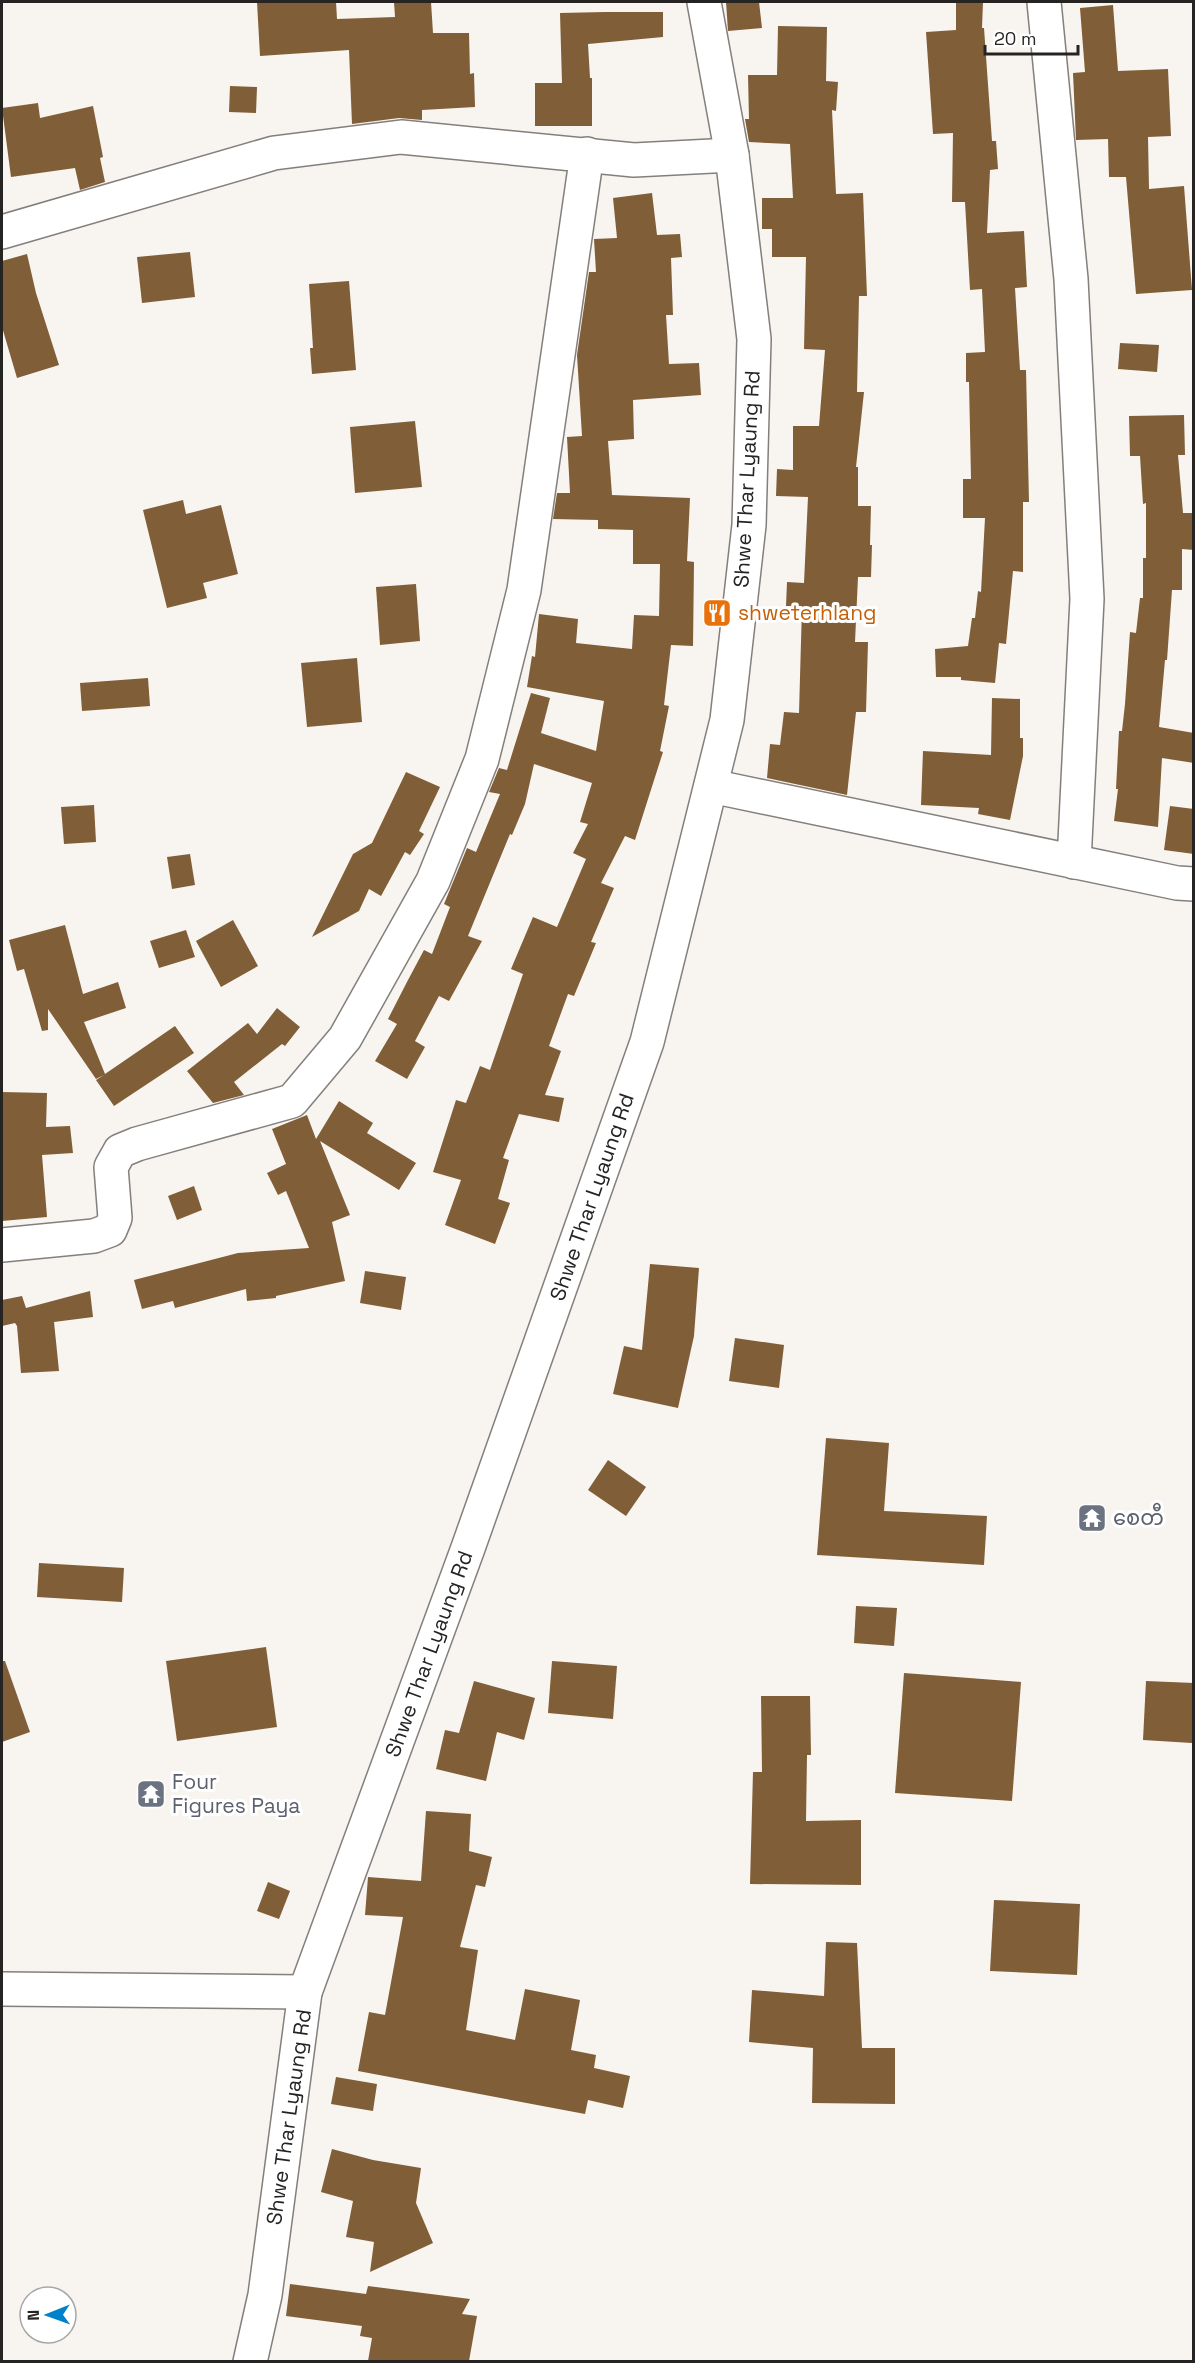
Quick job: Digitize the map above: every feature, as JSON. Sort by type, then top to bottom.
[{"type":"street","name":"Shwe Thar Lyaung Rd","points":[[250,2361],[265,2295],[305,1992],[472,1537],[647,1042],[727,720],[749,525],[754,339],[732,155],[704,2]]},
{"type":"street","points":[[1044,2],[1071,279],[1086,599],[1074,862]]},
{"type":"street","points":[[2,232],[274,153],[401,137],[634,160],[732,155]]},
{"type":"street","points":[[2,1245],[94,1236],[110,1230],[115,1218],[111,1167],[120,1151],[292,1101],[345,1038],[433,881],[482,759],[524,590],[587,154]]},
{"type":"street","points":[[711,786],[1177,883],[1194,884]]},
{"type":"street","points":[[2,1989],[305,1992]]},
{"type":"building","points":[[257,2],[336,2],[337,19],[395,17],[394,2],[431,2],[433,33],[469,33],[470,74],[474,73],[475,107],[422,110],[422,120],[399,118],[352,124],[349,50],[260,56]]},
{"type":"building","points":[[726,2],[759,2],[762,28],[728,31]]},
{"type":"building","points":[[956,2],[983,2],[982,28],[984,28],[992,141],[996,141],[998,169],[990,170],[987,233],[1024,231],[1027,287],[1015,288],[1020,370],[1026,370],[1029,502],[1023,502],[1023,572],[1013,571],[1006,644],[999,643],[995,683],[961,680],[961,677],[936,677],[935,649],[968,646],[972,618],[975,618],[978,591],[981,592],[985,518],[963,518],[963,479],[971,479],[969,382],[966,382],[966,353],[985,352],[982,289],[970,290],[965,202],[952,202],[953,133],[933,134],[926,32],[956,30]]},
{"type":"building","points":[[1113,5],[1118,71],[1168,69],[1171,136],[1148,137],[1149,189],[1184,186],[1192,290],[1136,294],[1126,177],[1109,177],[1108,139],[1076,140],[1073,73],[1085,72],[1080,8]]},
{"type":"building","points":[[663,12],[663,37],[588,44],[590,78],[592,78],[592,126],[535,126],[535,83],[562,83],[560,13]]},
{"type":"building","points":[[778,26],[827,27],[826,81],[838,82],[836,111],[832,110],[836,194],[863,193],[867,296],[859,296],[857,392],[864,392],[856,467],[858,467],[858,506],[871,506],[870,545],[872,545],[871,577],[858,577],[855,642],[868,642],[866,712],[856,712],[847,795],[767,778],[770,744],[780,745],[784,712],[799,713],[802,606],[786,606],[787,582],[804,583],[808,497],[776,496],[777,469],[793,470],[793,426],[819,426],[825,350],[804,349],[806,257],[772,257],[772,229],[762,229],[762,198],[793,198],[790,144],[749,142],[745,119],[749,119],[748,75],[777,75]]},
{"type":"building","points":[[230,86],[257,87],[256,113],[229,112]]},
{"type":"building","points":[[38,103],[40,118],[93,106],[103,157],[100,158],[105,182],[80,190],[75,168],[11,177],[2,108]]},
{"type":"building","points":[[652,193],[657,235],[680,234],[682,257],[671,258],[673,315],[666,315],[669,364],[699,363],[701,395],[633,400],[634,439],[608,441],[612,495],[690,498],[687,561],[694,562],[693,646],[671,645],[664,705],[669,706],[660,751],[663,752],[635,840],[625,836],[601,883],[614,888],[591,942],[596,943],[574,996],[568,994],[549,1046],[561,1051],[545,1095],[564,1098],[559,1122],[519,1114],[503,1158],[509,1160],[498,1199],[510,1203],[495,1244],[445,1225],[461,1180],[433,1172],[456,1100],[466,1103],[480,1066],[490,1070],[523,974],[511,969],[533,917],[557,927],[586,859],[573,853],[588,824],[580,822],[592,783],[534,764],[525,804],[512,835],[510,834],[468,936],[482,941],[449,1001],[439,996],[415,1041],[425,1047],[407,1079],[375,1061],[397,1024],[388,1019],[408,980],[424,950],[432,954],[450,907],[444,904],[467,848],[476,852],[500,794],[489,792],[499,768],[507,770],[531,693],[550,698],[541,733],[596,751],[604,701],[527,687],[532,656],[535,657],[539,614],[578,619],[576,643],[632,649],[634,615],[659,616],[660,564],[633,564],[633,530],[598,529],[598,520],[553,519],[557,493],[570,493],[567,437],[582,436],[577,355],[589,272],[596,272],[594,239],[617,238],[613,198]]},
{"type":"building","points":[[190,252],[195,297],[142,303],[137,257]]},
{"type":"building","points":[[27,254],[36,293],[59,365],[17,378],[2,327],[2,261]]},
{"type":"building","points":[[349,281],[356,370],[312,374],[310,348],[313,348],[309,284]]},
{"type":"building","points":[[1120,343],[1159,345],[1157,372],[1118,369]]},
{"type":"building","points":[[1184,415],[1185,455],[1178,455],[1183,513],[1194,513],[1194,550],[1182,549],[1182,590],[1172,590],[1159,727],[1194,733],[1194,763],[1162,758],[1158,827],[1114,821],[1118,789],[1116,789],[1119,731],[1122,731],[1125,704],[1130,632],[1136,633],[1140,598],[1143,598],[1143,558],[1146,558],[1146,503],[1143,504],[1140,456],[1130,456],[1129,416]]},
{"type":"building","points":[[415,421],[422,487],[355,493],[350,427]]},
{"type":"building","points":[[183,500],[186,514],[221,505],[238,574],[203,583],[207,598],[167,608],[143,510]]},
{"type":"building","points":[[416,584],[420,641],[380,645],[376,587]]},
{"type":"building","points":[[357,658],[362,722],[307,727],[301,663]]},
{"type":"building","points":[[148,678],[150,706],[82,711],[80,683]]},
{"type":"building","points":[[992,698],[1020,699],[1020,738],[1023,738],[1023,756],[1010,820],[978,814],[979,808],[921,805],[923,751],[991,755]]},
{"type":"building","points":[[406,772],[440,787],[419,831],[424,834],[410,855],[405,852],[381,896],[369,889],[359,911],[312,937],[353,854],[372,843]]},
{"type":"building","points":[[94,805],[96,842],[64,844],[61,807]]},
{"type":"building","points":[[1170,806],[1194,809],[1194,854],[1164,850]]},
{"type":"building","points":[[190,854],[195,885],[172,889],[167,857]]},
{"type":"building","points":[[233,920],[258,966],[221,987],[196,941]]},
{"type":"building","points":[[65,925],[83,994],[118,982],[126,1008],[84,1022],[105,1074],[175,1026],[194,1053],[114,1106],[96,1080],[104,1075],[96,1079],[48,1009],[48,1030],[42,1031],[24,969],[17,971],[9,940]]},
{"type":"building","points":[[186,930],[195,957],[159,968],[150,941]]},
{"type":"building","points":[[277,1008],[300,1027],[285,1046],[282,1044],[234,1082],[244,1095],[213,1103],[187,1071],[248,1023],[257,1034]]},
{"type":"building","points":[[2,1092],[47,1093],[46,1127],[70,1126],[73,1153],[42,1155],[47,1217],[2,1221]]},
{"type":"building","points":[[339,1101],[373,1123],[367,1133],[416,1163],[399,1190],[320,1141],[350,1215],[332,1222],[345,1281],[276,1296],[276,1298],[247,1301],[246,1289],[175,1308],[173,1301],[142,1309],[134,1280],[238,1253],[309,1248],[286,1191],[278,1195],[267,1173],[286,1164],[272,1129],[307,1115],[316,1139]]},
{"type":"building","points":[[194,1186],[202,1210],[177,1220],[168,1196]]},
{"type":"building","points":[[650,1264],[699,1268],[694,1336],[678,1408],[613,1394],[624,1346],[642,1350]]},
{"type":"building","points":[[365,1271],[406,1277],[401,1310],[360,1303]]},
{"type":"building","points":[[90,1291],[93,1317],[54,1322],[59,1371],[21,1373],[17,1326],[15,1323],[2,1326],[2,1300],[22,1296],[26,1308]]},
{"type":"building","points":[[735,1338],[784,1345],[779,1388],[729,1381]]},
{"type":"building","points":[[826,1438],[889,1443],[884,1511],[987,1516],[984,1565],[817,1555]]},
{"type":"building","points":[[608,1460],[646,1487],[626,1516],[588,1490]]},
{"type":"building","points":[[39,1563],[124,1568],[122,1602],[37,1597]]},
{"type":"building","points":[[856,1606],[897,1608],[894,1646],[854,1643]]},
{"type":"building","points":[[266,1647],[277,1727],[177,1741],[166,1661]]},
{"type":"building","points":[[2,1661],[5,1661],[30,1732],[2,1742]]},
{"type":"building","points":[[552,1661],[617,1666],[613,1719],[548,1713]]},
{"type":"building","points":[[904,1673],[1021,1682],[1012,1801],[895,1793]]},
{"type":"building","points":[[474,1681],[535,1698],[524,1740],[497,1732],[486,1781],[436,1769],[445,1730],[459,1733]]},
{"type":"building","points":[[1146,1681],[1194,1683],[1192,1743],[1143,1740]]},
{"type":"building","points":[[761,1696],[810,1696],[811,1755],[807,1755],[806,1821],[861,1820],[861,1885],[750,1884],[753,1772],[762,1772]]},
{"type":"building","points":[[426,1811],[471,1814],[469,1851],[492,1857],[485,1887],[476,1885],[460,1947],[478,1950],[466,2030],[515,2040],[525,1989],[580,2000],[571,2050],[596,2055],[594,2068],[630,2076],[623,2108],[588,2100],[585,2114],[358,2071],[369,2012],[385,2015],[403,1917],[365,1915],[368,1877],[421,1881]]},
{"type":"building","points":[[268,1882],[290,1891],[279,1919],[257,1911]]},
{"type":"building","points":[[994,1900],[1080,1904],[1077,1975],[990,1971]]},
{"type":"building","points":[[826,1942],[857,1943],[862,2048],[895,2048],[895,2104],[812,2103],[813,2048],[749,2042],[752,1990],[824,1996]]},
{"type":"building","points":[[336,2077],[377,2084],[373,2111],[331,2104]]},
{"type":"building","points":[[332,2149],[373,2160],[421,2168],[416,2203],[433,2243],[370,2272],[374,2242],[346,2237],[353,2201],[321,2192]]},
{"type":"building","points":[[290,2284],[366,2294],[368,2286],[470,2299],[462,2314],[477,2316],[469,2361],[368,2361],[372,2338],[360,2336],[362,2326],[286,2316]]},
{"type":"place","name":"shweterhlang","points":[[717,613]]},
{"type":"place","name":"စေတီ","points":[[1092,1518]]},
{"type":"place","name":"Four Figures Paya","points":[[151,1794]]}]
